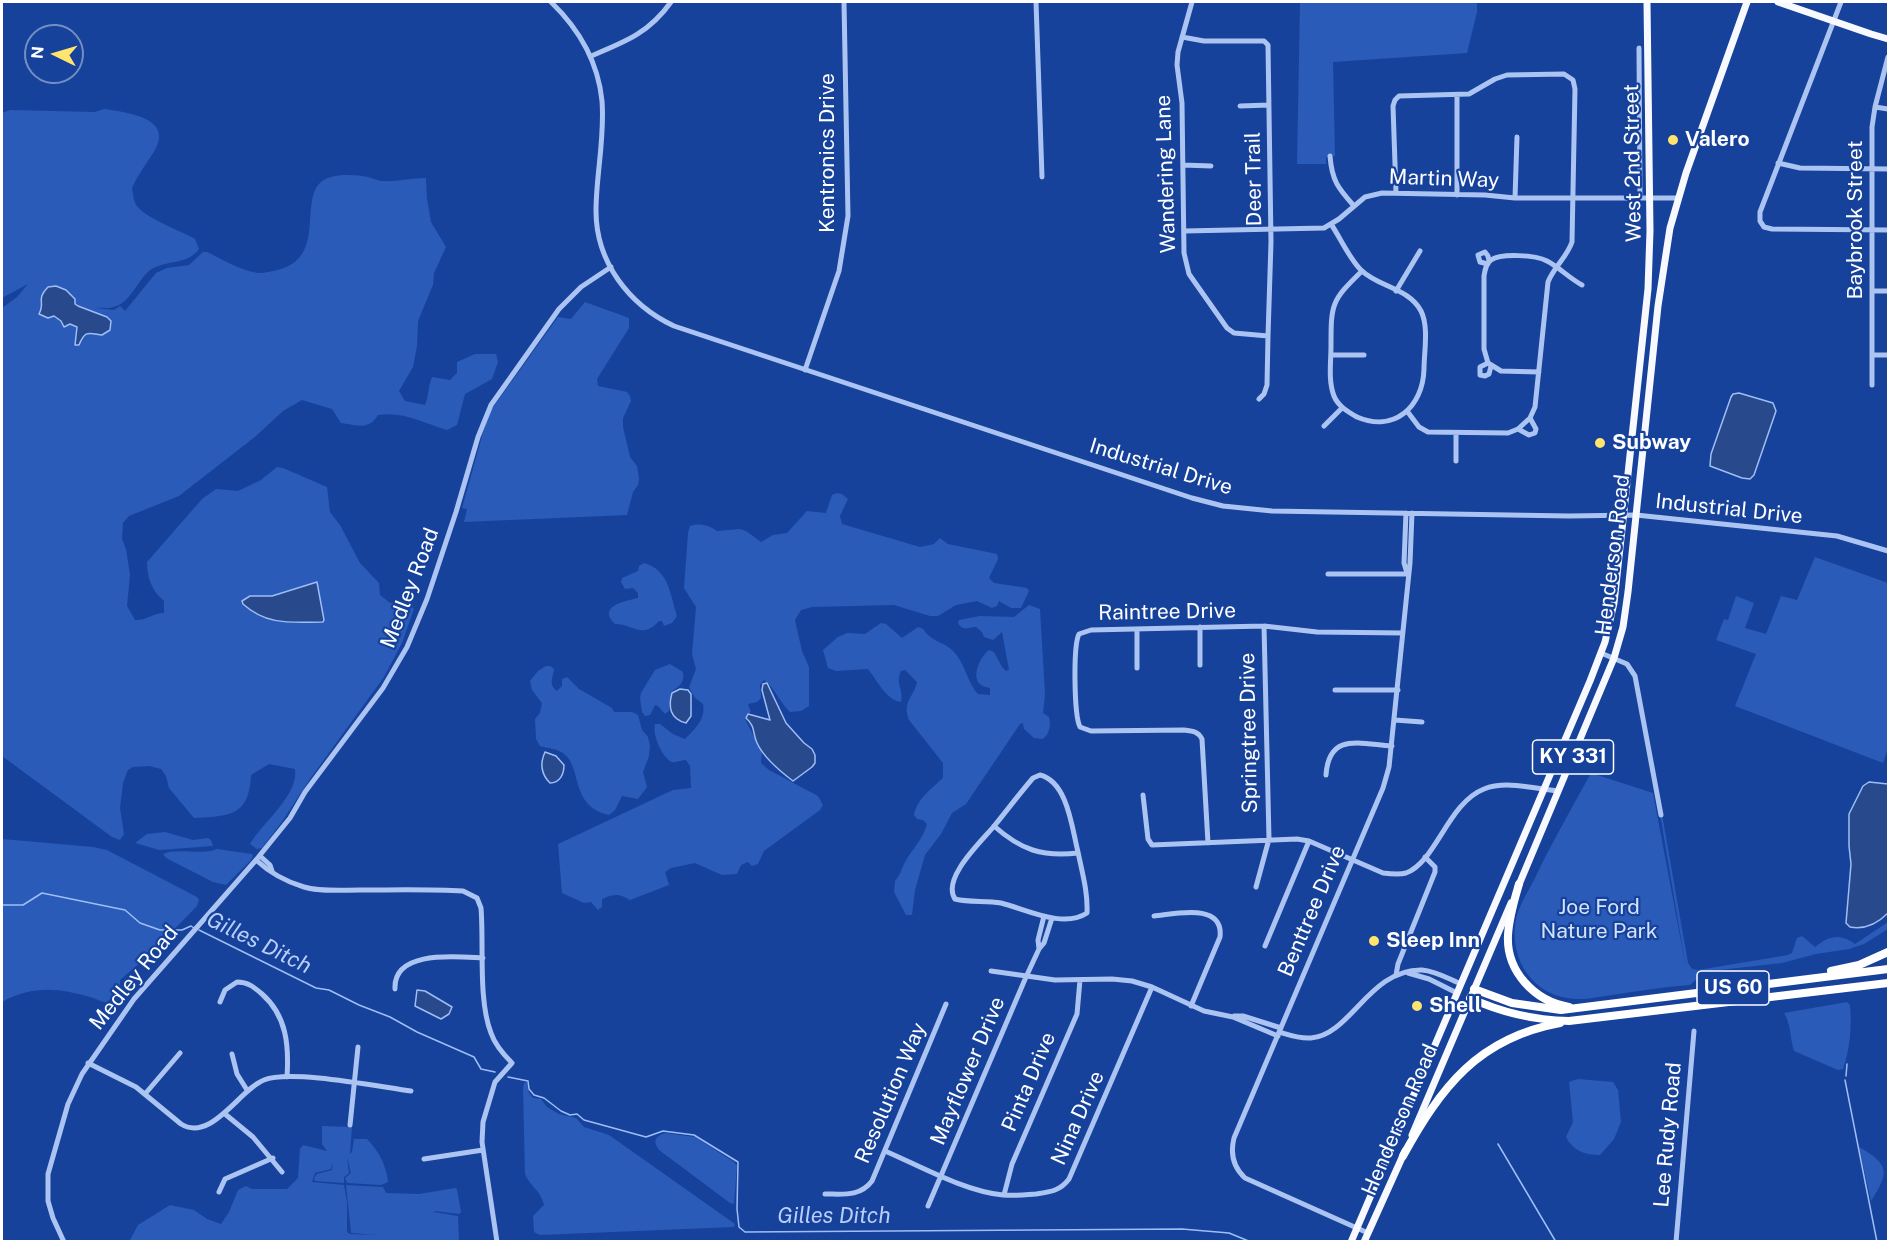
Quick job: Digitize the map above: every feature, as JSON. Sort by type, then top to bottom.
[{"type":"highway","points":[[1519,884],[1510,915],[1508,936],[1513,964],[1523,980],[1536,993],[1553,1002],[1576,1008]]},
{"type":"highway","points":[[1697,993],[1846,969],[1866,963],[1888,952]]},
{"type":"highway","name":"US 60","points":[[1474,989],[1529,1007],[1561,1010],[1888,969]]},
{"type":"highway","name":"US 60","points":[[1403,1156],[1427,1113],[1465,1069],[1505,1041],[1528,1031],[1584,1020],[1888,984]]},
{"type":"highway","points":[[1470,998],[1491,1008],[1526,1017],[1562,1021],[1584,1020]]},
{"type":"main road","name":"West 2nd Street","points":[[1645,325],[1650,258],[1647,2]]},
{"type":"main road","name":"Henderson Road","points":[[1364,1242],[1403,1156],[1614,658],[1625,615],[1660,290],[1670,228],[1678,198],[1747,2]]},
{"type":"main road","points":[[1778,2],[1888,39]]},
{"type":"main road","name":"Henderson Road","points":[[1351,1242],[1601,653],[1614,603],[1645,325]]},
{"type":"main road","name":"US 60","points":[[1461,984],[1474,989]]},
{"type":"main road","points":[[1458,993],[1470,998]]},
{"type":"street","points":[[551,2],[570,22],[591,56],[602,101],[597,222],[602,246],[611,267]]},
{"type":"street","points":[[591,56],[630,40],[646,30],[671,2]]},
{"type":"street","name":"Kentronics Drive","points":[[805,370],[839,272],[848,216],[844,2]]},
{"type":"street","points":[[1036,2],[1042,177]]},
{"type":"street","name":"Wandering Lane","points":[[1192,2],[1178,52],[1177,65],[1182,95],[1185,261],[1189,274],[1223,324],[1234,333],[1269,336]]},
{"type":"street","points":[[1841,2],[1778,163],[1760,212],[1760,221],[1764,227],[1790,229],[1888,230]]},
{"type":"street","name":"Deer Trail","points":[[1182,37],[1204,41],[1267,43],[1269,336],[1267,386],[1259,399]]},
{"type":"street","name":"West 2nd Street","points":[[1639,48],[1640,198]]},
{"type":"street","name":"Baybrook Street","points":[[1872,386],[1872,127],[1888,57]]},
{"type":"street","points":[[1639,66],[1648,67]]},
{"type":"street","points":[[1396,193],[1394,103],[1399,96],[1457,95],[1474,92],[1495,79],[1508,75],[1568,75],[1573,80],[1575,89],[1572,242],[1566,256],[1550,277],[1546,288],[1535,407],[1530,418],[1518,429],[1503,434],[1434,433],[1423,430],[1407,411]]},
{"type":"street","points":[[1457,95],[1457,195]]},
{"type":"street","points":[[1240,106],[1269,105]]},
{"type":"street","points":[[1875,107],[1888,109]]},
{"type":"street","points":[[1515,198],[1517,137]]},
{"type":"street","points":[[1330,156],[1334,181],[1354,206]]},
{"type":"street","points":[[1778,163],[1800,168],[1888,169]]},
{"type":"street","points":[[1183,165],[1211,166]]},
{"type":"street","name":"Martin Way","points":[[1184,231],[1311,230],[1331,224],[1370,195],[1396,193],[1515,198],[1678,198]]},
{"type":"street","points":[[1331,224],[1362,271],[1417,305],[1424,321],[1424,379],[1418,398],[1407,411],[1392,420],[1378,422],[1360,418],[1342,408],[1332,390],[1331,314],[1334,300],[1362,271]]},
{"type":"street","points":[[1396,291],[1419,251]]},
{"type":"street","points":[[1539,372],[1501,371],[1489,365],[1484,349],[1484,276],[1489,262],[1503,256],[1533,256],[1544,259],[1582,285]]},
{"type":"street","name":"Industrial Drive","points":[[611,267],[621,285],[636,302],[661,320],[690,332],[1201,501],[1223,506],[1272,511],[1636,515],[1837,536],[1888,551]]},
{"type":"street","name":"Medley Road","points":[[64,1242],[48,1201],[48,1174],[68,1104],[88,1063],[126,1009],[290,818],[305,792],[363,715],[407,647],[436,575],[478,437],[491,405],[559,309],[581,287],[611,267]]},
{"type":"street","points":[[1873,291],[1888,291]]},
{"type":"street","points":[[1331,355],[1364,355]]},
{"type":"street","points":[[1872,355],[1888,355]]},
{"type":"street","points":[[1324,426],[1342,408]]},
{"type":"street","points":[[1518,429],[1529,435],[1535,433],[1536,427],[1530,418]]},
{"type":"street","points":[[1456,433],[1456,461]]},
{"type":"street","name":"Benttree Drive","points":[[1368,1233],[1255,1184],[1241,1174],[1234,1164],[1232,1154],[1234,1138],[1383,788],[1389,767],[1403,633],[1407,574],[1404,563],[1409,513]]},
{"type":"street","points":[[1328,574],[1407,574]]},
{"type":"street","name":"Raintree Drive","points":[[1208,843],[1202,740],[1197,733],[1184,730],[1091,731],[1083,729],[1078,723],[1076,653],[1079,634],[1086,630],[1264,626],[1317,632],[1403,633]]},
{"type":"street","name":"Springtree Drive","points":[[1256,887],[1269,839],[1264,626]]},
{"type":"street","points":[[1200,627],[1200,665]]},
{"type":"street","points":[[1137,629],[1137,668]]},
{"type":"street","points":[[1601,653],[1627,664],[1635,676],[1661,815]]},
{"type":"street","points":[[1335,690],[1398,690]]},
{"type":"street","points":[[1395,720],[1422,722]]},
{"type":"street","points":[[1326,775],[1329,757],[1338,746],[1353,743],[1392,746]]},
{"type":"street","points":[[1043,776],[1056,788],[1074,826],[1084,874],[1087,913],[1075,917],[1052,918],[1001,903],[961,900],[953,897],[953,886],[960,867],[994,826],[1033,778],[1043,776]]},
{"type":"street","points":[[1143,795],[1148,839],[1152,845],[1297,839],[1309,841],[1383,873],[1395,874],[1412,870],[1425,857],[1459,807],[1474,793],[1499,785],[1558,791]]},
{"type":"street","points":[[994,826],[1015,842],[1036,851],[1057,855],[1078,853]]},
{"type":"street","points":[[1265,946],[1309,841]]},
{"type":"street","points":[[1396,975],[1398,964],[1435,872],[1435,867],[1425,857]]},
{"type":"street","points":[[258,858],[270,865],[272,871],[283,879],[321,890],[469,892],[477,897],[481,908],[488,1025],[496,1045],[512,1064],[495,1082],[483,1122],[483,1150],[497,1242]]},
{"type":"street","points":[[1154,916],[1200,912],[1215,918],[1220,927],[1220,937],[1191,1006]]},
{"type":"street","name":"Mayflower Drive","points":[[1039,949],[1038,940],[1044,916]]},
{"type":"street","name":"Mayflower Drive","points":[[928,1206],[1026,977],[1044,943],[1052,918]]},
{"type":"street","points":[[396,988],[395,979],[399,972],[417,961],[436,957],[483,958]]},
{"type":"street","points":[[991,971],[1026,977],[1129,980],[1152,987],[1213,1014],[1233,1017],[1304,1038],[1324,1035],[1382,983],[1396,975],[1425,970],[1461,984]]},
{"type":"street","points":[[1407,973],[1458,993]]},
{"type":"street","name":"Pinta Drive","points":[[1004,1196],[1012,1164],[1077,1014],[1080,980]]},
{"type":"street","points":[[220,1002],[225,990],[237,982],[251,985],[266,997],[278,1014],[286,1033],[289,1052],[287,1077]]},
{"type":"street","name":"Nina Drive","points":[[885,1151],[976,1190],[1004,1196],[1054,1191],[1064,1185],[1069,1180],[1152,987]]},
{"type":"street","name":"Resolution Way","points":[[825,1194],[852,1194],[865,1189],[872,1181],[946,1004]]},
{"type":"street","name":"Lee Rudy Road","points":[[1676,1242],[1694,1031]]},
{"type":"street","points":[[350,1125],[358,1047]]},
{"type":"street","points":[[145,1094],[180,1053]]},
{"type":"street","points":[[232,1054],[237,1074],[247,1090]]},
{"type":"street","points":[[88,1063],[130,1083],[189,1128],[202,1126],[225,1114],[247,1090],[265,1079],[287,1077],[411,1091]]},
{"type":"street","points":[[225,1114],[253,1137],[273,1158],[282,1172]]},
{"type":"street","points":[[424,1159],[483,1150]]},
{"type":"street","points":[[219,1192],[225,1179],[273,1158]]},
{"type":"green space","points":[[1300,2],[1477,2],[1477,12],[1467,53],[1333,62],[1335,156],[1326,157],[1326,164],[1297,164]]},
{"type":"green space","points":[[104,109],[144,118],[157,129],[159,138],[156,148],[132,188],[134,201],[145,213],[195,239],[199,249],[188,258],[155,267],[149,271],[129,297],[119,305],[111,308],[96,308],[114,310],[120,306],[125,311],[156,273],[167,268],[189,265],[203,252],[245,270],[258,273],[281,269],[296,261],[304,250],[309,236],[314,193],[320,183],[331,177],[355,175],[381,181],[426,178],[431,222],[446,247],[434,273],[433,285],[418,321],[413,367],[399,391],[405,401],[425,405],[432,377],[450,380],[457,373],[457,362],[475,354],[496,354],[498,362],[492,379],[465,394],[457,425],[447,430],[413,418],[387,414],[378,415],[370,423],[362,426],[341,423],[332,409],[302,400],[283,411],[256,436],[179,496],[129,516],[123,523],[122,539],[130,575],[127,606],[135,620],[164,613],[164,601],[151,584],[147,562],[202,499],[216,489],[238,491],[261,480],[277,467],[283,468],[327,487],[330,512],[340,525],[360,563],[379,583],[380,595],[390,603],[406,602],[414,609],[402,643],[384,677],[262,848],[257,849],[250,844],[286,799],[295,779],[295,769],[269,764],[251,775],[246,799],[235,812],[227,815],[194,818],[169,788],[166,776],[161,769],[149,766],[133,767],[128,770],[123,783],[120,808],[124,834],[120,840],[112,837],[2,756],[2,308],[17,297],[28,284],[2,298],[2,113],[10,110],[95,112]]},
{"type":"green space","points":[[585,302],[629,318],[629,328],[597,379],[598,386],[627,392],[630,396],[631,401],[623,418],[623,427],[630,457],[637,466],[639,478],[627,515],[464,522],[467,509],[462,508],[491,410],[558,317],[571,319]]},
{"type":"green space","points":[[837,493],[848,499],[840,516],[842,524],[920,547],[934,544],[940,538],[948,544],[997,554],[998,559],[989,578],[994,583],[1027,588],[1029,591],[1021,608],[1011,608],[999,601],[997,606],[992,608],[977,601],[956,605],[938,616],[930,616],[894,605],[812,607],[801,610],[795,620],[802,651],[809,667],[809,706],[801,711],[790,712],[764,680],[760,685],[761,698],[757,702],[748,704],[751,712],[745,719],[762,752],[761,763],[769,770],[818,796],[823,805],[820,810],[764,851],[758,864],[752,866],[748,862],[741,865],[737,874],[722,875],[695,863],[671,868],[665,872],[669,885],[630,900],[619,895],[606,897],[602,899],[602,907],[598,910],[591,902],[584,903],[562,893],[558,844],[673,790],[691,788],[690,766],[686,760],[672,762],[668,760],[659,745],[654,728],[655,724],[660,724],[673,734],[685,739],[699,723],[703,714],[703,704],[695,698],[689,687],[696,669],[692,654],[696,607],[684,588],[690,526],[704,525],[717,531],[740,529],[761,542],[773,535],[787,533],[807,511],[826,513],[832,495]]},
{"type":"green space","points":[[1815,557],[1888,583],[1888,748],[1883,763],[1735,706],[1756,654],[1716,640],[1724,619],[1728,620],[1736,596],[1754,603],[1745,628],[1766,634],[1781,596],[1797,600]]},
{"type":"green space","points":[[644,563],[652,566],[664,577],[677,616],[672,623],[664,626],[662,621],[659,621],[653,627],[643,630],[615,624],[610,618],[611,609],[615,605],[638,598],[638,593],[633,588],[625,589],[621,582],[622,578],[638,571],[639,566]]},
{"type":"green space","points":[[1029,605],[1040,609],[1045,694],[1043,713],[1049,717],[1049,732],[1043,739],[1034,738],[1024,729],[1023,723],[1020,724],[966,804],[952,813],[941,834],[925,855],[915,890],[912,915],[906,915],[894,892],[895,881],[925,830],[927,824],[914,815],[921,799],[943,778],[943,763],[909,720],[907,704],[917,682],[905,670],[901,671],[899,676],[901,702],[886,694],[868,669],[836,671],[828,668],[823,650],[838,637],[847,633],[865,634],[881,623],[886,624],[902,638],[918,627],[956,655],[978,694],[990,695],[990,688],[982,686],[976,677],[980,661],[989,650],[994,652],[1006,671],[1009,670],[1002,632],[993,640],[984,637],[976,627],[962,627],[958,623],[959,620],[980,616],[1014,617]]},
{"type":"green space","points":[[670,664],[683,672],[683,679],[681,684],[671,692],[669,711],[665,714],[655,705],[650,715],[645,716],[642,712],[641,693],[655,670]]},
{"type":"green space","points":[[546,666],[554,669],[552,684],[557,691],[562,686],[562,679],[567,677],[579,689],[612,708],[614,712],[632,712],[638,715],[642,730],[648,737],[649,756],[643,772],[647,787],[638,799],[622,796],[615,810],[609,815],[596,810],[582,795],[569,759],[561,752],[540,746],[536,739],[535,719],[540,713],[542,703],[532,690],[530,681],[538,671]]},
{"type":"green space","name":"Joe Ford Nature Park","points":[[1591,773],[1653,793],[1686,968],[1660,814],[1662,814],[1688,963],[1692,969],[1698,970],[1788,955],[1792,953],[1797,938],[1802,936],[1815,947],[1834,937],[1844,938],[1855,944],[1888,922],[1888,929],[1864,944],[1849,949],[1816,954],[1782,963],[1701,972],[1690,985],[1584,999],[1567,998],[1541,988],[1531,979],[1518,956],[1515,943],[1517,915],[1548,851]]},
{"type":"green space","points":[[165,832],[193,840],[208,838],[213,846],[159,850],[135,843],[147,834]]},
{"type":"green space","points":[[2,839],[107,850],[199,900],[197,906],[149,955],[120,980],[120,990],[107,1002],[69,992],[47,990],[25,993],[2,1002]]},
{"type":"green space","points":[[217,849],[253,856],[226,885],[213,882],[166,858],[163,854],[175,851],[204,852]]},
{"type":"green space","points":[[1847,1002],[1850,1005],[1851,1029],[1843,1069],[1838,1070],[1794,1051],[1784,1013]]},
{"type":"green space","points":[[1578,1079],[1613,1082],[1618,1090],[1621,1122],[1614,1139],[1600,1155],[1580,1151],[1572,1146],[1566,1137],[1573,1122],[1569,1082]]},
{"type":"green space","points":[[527,1082],[529,1093],[533,1098],[541,1099],[547,1107],[559,1114],[576,1118],[584,1127],[609,1135],[735,1224],[734,1227],[540,1235],[534,1232],[533,1216],[544,1205],[525,1174],[523,1088],[524,1083]]},
{"type":"green space","points":[[322,1126],[352,1127],[350,1154],[354,1139],[367,1139],[386,1170],[388,1182],[381,1185],[347,1183],[345,1178],[351,1173],[347,1157],[349,1173],[344,1177],[344,1183],[315,1181],[317,1174],[332,1170],[333,1163],[331,1169],[315,1173],[312,1182],[344,1185],[347,1202],[347,1232],[350,1234],[377,1235],[351,1233],[346,1185],[383,1187],[386,1193],[419,1194],[455,1188],[461,1212],[459,1214],[434,1212],[458,1216],[459,1241],[127,1242],[138,1225],[170,1205],[194,1210],[207,1219],[221,1224],[238,1190],[246,1186],[252,1189],[287,1189],[298,1178],[300,1149],[303,1145],[327,1151],[322,1144]]},
{"type":"green space","points":[[665,1133],[695,1137],[734,1162],[737,1166],[734,1204],[659,1150],[656,1140]]},
{"type":"green space","points":[[1859,1147],[1876,1159],[1883,1170],[1881,1183],[1871,1201]]},
{"type":"shaded area","points":[[56,286],[66,290],[78,306],[107,317],[111,321],[110,330],[102,335],[85,335],[79,345],[75,345],[77,327],[70,324],[64,327],[61,321],[54,316],[48,318],[39,314],[44,292],[48,287]]},
{"type":"shaded area","points":[[1739,393],[1773,403],[1776,411],[1754,475],[1750,479],[1710,466],[1711,454],[1731,397]]},
{"type":"shaded area","points":[[317,582],[323,622],[290,622],[271,619],[252,611],[242,601],[250,596],[272,596]]},
{"type":"shaded area","points":[[767,683],[786,723],[812,749],[815,755],[815,763],[812,767],[793,781],[764,754],[746,718],[748,714],[770,720],[762,690],[763,684]]},
{"type":"shaded area","points":[[680,689],[688,690],[691,694],[691,716],[686,723],[676,719],[670,708],[672,693]]},
{"type":"shaded area","points":[[545,752],[556,756],[564,765],[561,777],[553,783],[547,780],[543,772],[542,760]]},
{"type":"shaded area","points":[[1869,782],[1888,784],[1888,913],[1871,925],[1856,928],[1846,923],[1851,864],[1849,814],[1863,786]]},
{"type":"shaded area","points":[[417,990],[425,991],[452,1007],[449,1014],[441,1019],[415,1006]]},
{"type":"waterway","name":"Gilles Ditch","points":[[2,905],[23,905],[42,893],[125,910],[140,923],[160,930],[182,930],[191,926],[194,928]]},
{"type":"waterway","name":"Gilles Ditch","points":[[199,930],[316,988],[329,990],[474,1057],[481,1069],[495,1072]]},
{"type":"waterway","points":[[1846,1076],[1847,1064]]},
{"type":"waterway","name":"Gilles Ditch","points":[[508,1077],[528,1081],[529,1089],[534,1095],[544,1098],[570,1115],[577,1114],[584,1120],[646,1137],[663,1131],[694,1135],[738,1162],[737,1209],[739,1227],[745,1232],[1182,1229],[1229,1233],[1251,1242]]},
{"type":"waterway","points":[[1845,1080],[1877,1242]]},
{"type":"waterway","points":[[1498,1144],[1556,1242]]},
{"type":"place","name":"Valero","points":[[1673,140]]},
{"type":"place","name":"Subway","points":[[1600,443]]},
{"type":"place","name":"Sleep Inn","points":[[1374,941]]},
{"type":"place","name":"Shell","points":[[1417,1006]]}]
